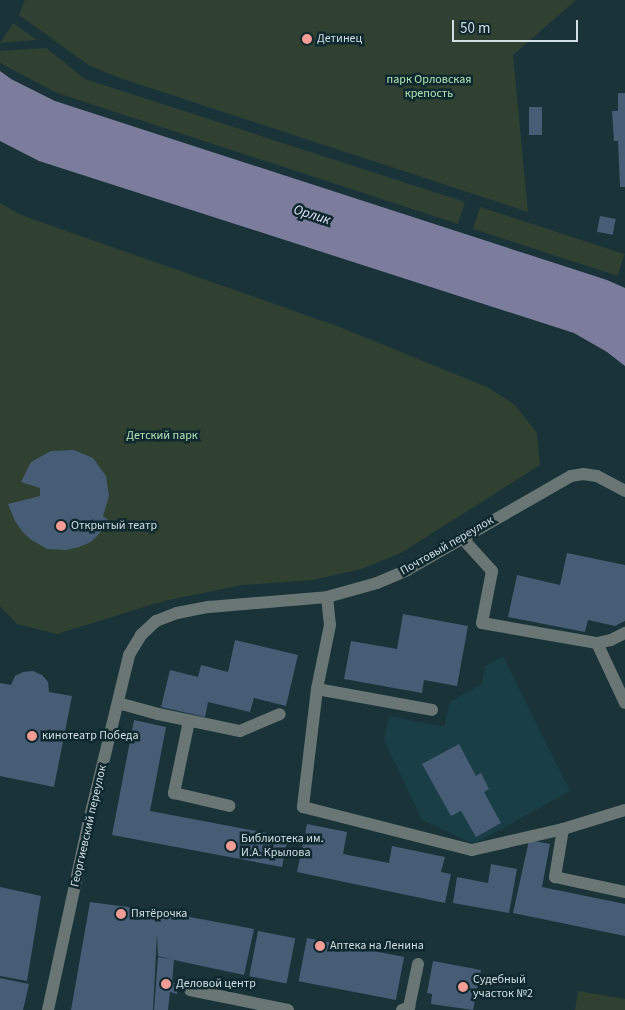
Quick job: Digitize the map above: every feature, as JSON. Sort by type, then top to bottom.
[{"type":"street","name":"Почтовый переулок","points":[[156,621],[177,613],[209,607],[327,597],[356,590],[400,573],[561,480],[583,474],[597,476],[625,491]]},
{"type":"street","points":[[462,538],[492,571],[482,622],[597,644],[611,640],[625,632]]},
{"type":"street","points":[[327,597],[330,625],[318,689],[303,807],[472,850],[562,829],[625,810]]},
{"type":"street","name":"Георгиевский переулок","points":[[48,1010],[88,825],[129,655],[141,635],[156,621]]},
{"type":"street","points":[[597,644],[625,704]]},
{"type":"street","points":[[318,689],[432,710]]},
{"type":"street","points":[[118,703],[240,732],[280,714]]},
{"type":"street","points":[[189,721],[174,793],[230,806]]},
{"type":"street","points":[[562,829],[555,877],[625,892]]},
{"type":"street","points":[[402,1010],[409,1008],[418,964]]},
{"type":"street","points":[[190,990],[288,1010]]},
{"type":"shaded area","points":[[503,656],[570,791],[474,844],[422,820],[384,740],[389,716],[444,727],[450,702],[482,684],[485,666]]},
{"type":"green space","name":"парк Орловская крепость","points":[[25,0],[576,0],[513,55],[528,212],[123,79],[90,66],[19,15]]},
{"type":"green space","points":[[13,23],[37,40],[0,43]]},
{"type":"green space","points":[[46,48],[85,79],[465,202],[458,224],[57,93],[0,63],[0,51]]},
{"type":"green space","name":"Детский парк","points":[[0,203],[21,215],[337,326],[487,387],[515,405],[537,433],[540,465],[401,553],[361,569],[313,580],[242,585],[164,601],[57,634],[17,624],[0,606]]},
{"type":"green space","points":[[480,207],[625,254],[617,276],[473,229]]},
{"type":"green space","points":[[578,991],[625,999],[625,1010],[575,1010]]},
{"type":"water","name":"Орлик","points":[[0,71],[11,79],[55,101],[607,280],[625,288],[625,366],[607,352],[574,333],[39,161],[0,141]]},
{"type":"building","points":[[618,93],[625,93],[625,187],[620,187],[618,141],[614,141],[612,111],[618,111]]},
{"type":"building","points":[[529,107],[542,107],[542,135],[529,135]]},
{"type":"building","points":[[600,216],[616,219],[613,235],[597,232]]},
{"type":"building","points":[[74,450],[93,458],[106,476],[109,496],[103,516],[108,520],[101,532],[91,542],[66,550],[47,549],[30,539],[21,530],[8,504],[40,496],[40,488],[21,482],[31,462],[51,451]]},
{"type":"building","points":[[567,553],[625,565],[625,621],[615,626],[588,620],[585,632],[508,617],[517,575],[560,585]]},
{"type":"building","points":[[403,614],[468,626],[457,686],[424,680],[422,693],[344,679],[351,641],[397,649]]},
{"type":"building","points":[[235,640],[298,655],[286,706],[254,698],[250,712],[208,702],[205,717],[161,707],[170,670],[198,677],[201,665],[228,672]]},
{"type":"building","name":"кинотеатр Победа","points":[[33,671],[42,675],[48,682],[49,692],[72,696],[54,787],[0,776],[0,683],[11,685],[15,676],[23,672]]},
{"type":"building","points":[[134,720],[166,727],[150,811],[288,837],[282,867],[112,835]]},
{"type":"building","points":[[459,744],[476,776],[481,773],[489,789],[484,792],[501,823],[476,837],[461,811],[451,816],[422,764]]},
{"type":"building","points":[[307,824],[347,832],[343,854],[389,863],[392,846],[445,857],[441,872],[451,874],[445,903],[297,872]]},
{"type":"building","points":[[529,840],[550,844],[542,887],[625,904],[625,936],[513,913]]},
{"type":"building","points":[[491,864],[517,869],[509,913],[453,903],[457,877],[488,883]]},
{"type":"building","points":[[0,887],[41,896],[27,981],[0,976]]},
{"type":"building","points":[[90,902],[158,911],[254,929],[244,975],[174,960],[172,983],[179,984],[177,994],[170,992],[168,1010],[154,1010],[158,957],[171,959],[158,956],[157,934],[153,1010],[71,1010]]},
{"type":"building","points":[[258,931],[295,938],[287,983],[249,976]]},
{"type":"building","points":[[307,938],[404,957],[396,1000],[299,981]]},
{"type":"building","points":[[433,961],[481,970],[473,1010],[431,1004],[432,994],[427,993]]},
{"type":"building","points":[[0,978],[29,984],[23,1010],[0,1010]]},
{"type":"place","name":"Детинец","points":[[307,39]]},
{"type":"place","name":"Открытый театр","points":[[61,526]]},
{"type":"place","name":"кинотеатр Победа","points":[[32,736]]},
{"type":"place","name":"Библиотека им. И.А. Крылова","points":[[231,846]]},
{"type":"place","name":"Пятёрочка","points":[[121,914]]},
{"type":"place","name":"Аптека на Ленина","points":[[320,946]]},
{"type":"place","name":"Деловой центр","points":[[166,984]]},
{"type":"place","name":"Судебный участок №2","points":[[463,987]]}]
